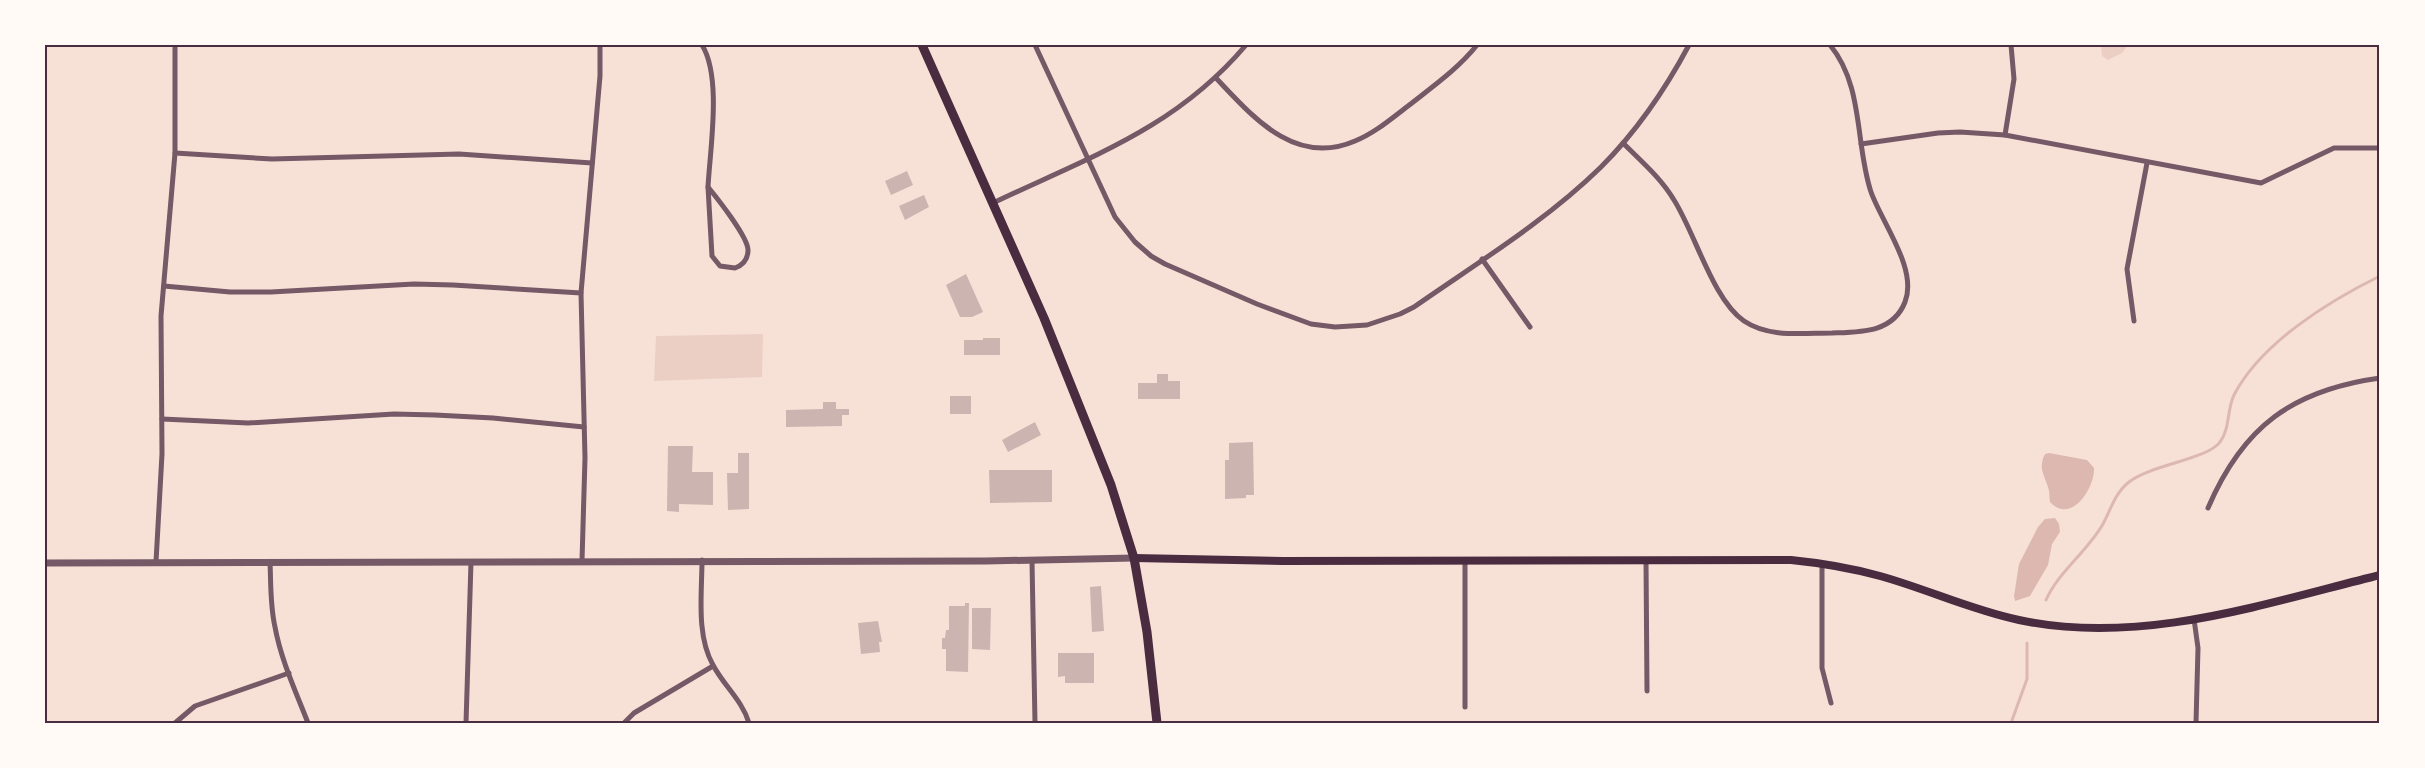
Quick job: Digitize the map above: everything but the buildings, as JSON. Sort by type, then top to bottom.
[{"type":"main road","points":[[922,45],[1044,318],[1111,485],[1134,558],[1148,635],[1157,723]]},
{"type":"main road","points":[[1134,558],[1770,560],[1822,564],[1881,577],[1994,614],[2049,625],[2128,628],[2194,619],[2380,575]]},
{"type":"street","points":[[156,562],[161,489],[161,340],[175,153],[175,45]]},
{"type":"street","points":[[582,561],[584,427],[581,293],[600,76],[600,45]]},
{"type":"street","points":[[702,45],[707,53],[713,82],[708,187],[712,255],[720,266],[735,268],[745,261],[748,254],[747,243],[729,214],[708,187]]},
{"type":"street","points":[[1035,45],[1115,217],[1135,242],[1151,256],[1165,264],[1257,304],[1311,324],[1351,327],[1376,322],[1414,307],[1576,189],[1623,143],[1662,92],[1689,45]]},
{"type":"street","points":[[993,203],[1147,130],[1216,78],[1246,45]]},
{"type":"street","points":[[1216,78],[1263,126],[1284,140],[1312,147],[1339,146],[1354,142],[1388,122],[1454,69],[1476,45]]},
{"type":"street","points":[[1623,143],[1674,198],[1724,300],[1733,312],[1752,326],[1774,333],[1860,332],[1884,326],[1897,315],[1906,299],[1906,270],[1868,184],[1851,86],[1842,63],[1830,45]]},
{"type":"street","points":[[2005,135],[2014,79],[2011,45]]},
{"type":"street","points":[[1861,144],[1938,133],[2005,135],[2261,183],[2334,148],[2380,148]]},
{"type":"street","points":[[175,153],[272,159],[459,154],[592,163]]},
{"type":"street","points":[[2134,321],[2127,269],[2147,163]]},
{"type":"street","points":[[1482,259],[1530,327]]},
{"type":"street","points":[[164,286],[230,292],[271,292],[414,284],[581,293]]},
{"type":"street","points":[[2208,508],[2218,485],[2238,454],[2273,417],[2291,405],[2326,388],[2380,378]]},
{"type":"street","points":[[162,419],[248,423],[382,415],[435,415],[584,427]]},
{"type":"street","points":[[45,562],[1032,561],[1134,558]]},
{"type":"street","points":[[702,560],[705,645],[713,666],[738,698],[749,723]]},
{"type":"street","points":[[1465,560],[1465,707]]},
{"type":"street","points":[[1646,560],[1647,691]]},
{"type":"street","points":[[1032,561],[1035,723]]},
{"type":"street","points":[[270,562],[273,617],[280,648],[308,723]]},
{"type":"street","points":[[466,723],[471,562]]},
{"type":"street","points":[[1822,564],[1822,668],[1831,703]]},
{"type":"street","points":[[2194,619],[2198,648],[2196,723]]},
{"type":"street","points":[[624,723],[634,713],[713,666]]},
{"type":"street","points":[[175,723],[195,706],[289,673]]},
{"type":"shaded area","points":[[2101,45],[2128,45],[2122,53],[2108,60],[2102,56]]},
{"type":"shaded area","points":[[763,334],[762,377],[654,381],[656,336]]},
{"type":"shaded area","points":[[2045,454],[2087,460],[2094,468],[2086,494],[2073,507],[2058,508],[2050,502],[2049,489],[2042,467]]},
{"type":"shaded area","points":[[2055,518],[2060,532],[2052,544],[2048,565],[2030,596],[2015,601],[2019,564],[2038,527],[2045,519]]},
{"type":"waterway","points":[[2046,600],[2058,580],[2103,524],[2124,486],[2138,476],[2214,448],[2223,437],[2234,395],[2261,358],[2298,325],[2339,298],[2380,276]]},
{"type":"waterway","points":[[2011,723],[2027,679],[2027,643]]}]
